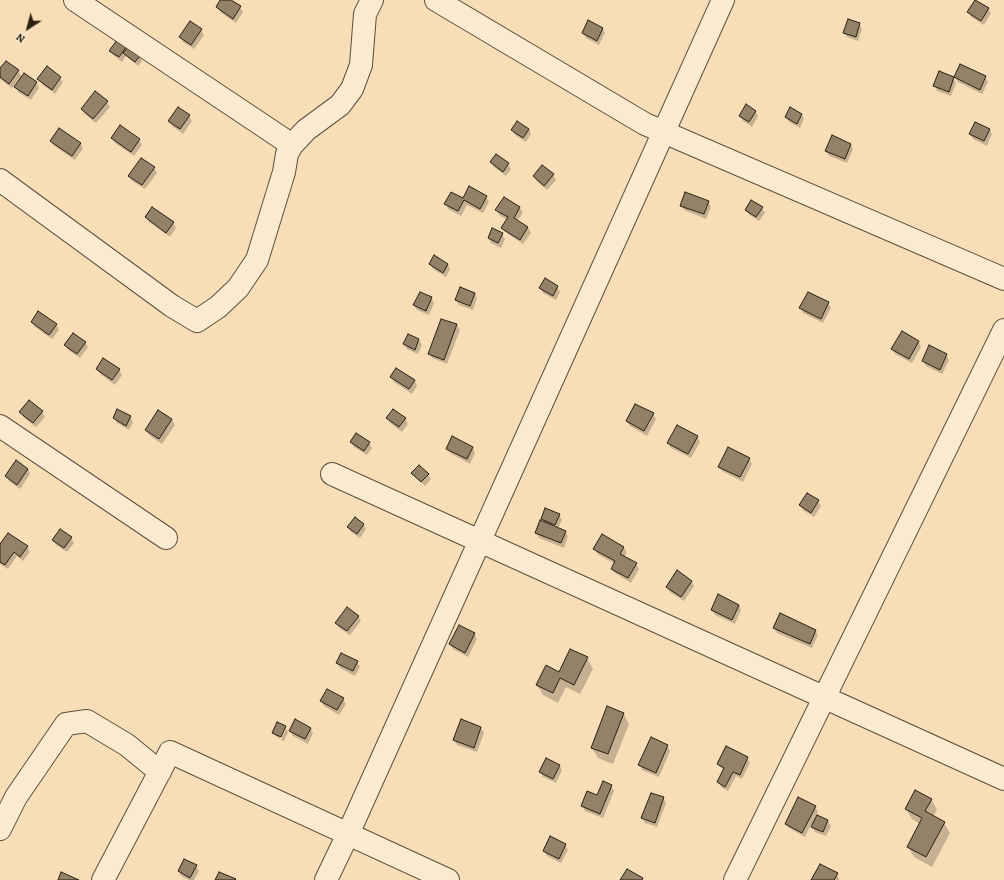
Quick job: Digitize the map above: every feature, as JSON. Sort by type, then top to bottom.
[{"type":"street","points":[[75,0],[292,145]]},
{"type":"street","points":[[0,180],[172,306],[197,321],[218,307],[238,288],[256,260],[278,193],[287,154],[292,145],[306,130],[340,104],[352,89],[361,65],[365,14],[372,0]]},
{"type":"street","points":[[436,0],[645,124],[1004,279]]},
{"type":"street","points":[[326,880],[480,542],[723,0]]},
{"type":"street","points":[[735,880],[1004,330]]},
{"type":"street","points":[[0,426],[166,538]]},
{"type":"street","points":[[332,474],[1004,779]]},
{"type":"street","points":[[0,829],[16,797],[66,724],[87,721],[127,745],[160,772]]},
{"type":"street","points":[[103,880],[170,752],[448,880]]},
{"type":"building","points":[[220,0],[231,0],[241,6],[233,19],[216,7]]},
{"type":"building","points":[[975,0],[989,8],[981,21],[967,12]]},
{"type":"building","points":[[848,19],[860,23],[856,37],[843,33]]},
{"type":"building","points":[[588,20],[603,28],[597,41],[582,33]]},
{"type":"building","points":[[190,21],[202,29],[191,45],[179,37]]},
{"type":"building","points":[[117,40],[127,46],[119,57],[109,51]]},
{"type":"building","points":[[128,47],[140,56],[135,62],[123,53]]},
{"type":"building","points":[[6,61],[19,70],[9,84],[0,77],[0,68]]},
{"type":"building","points":[[960,64],[986,76],[980,90],[954,77]]},
{"type":"building","points":[[47,66],[61,77],[52,90],[37,79]]},
{"type":"building","points":[[939,71],[954,77],[949,92],[933,86]]},
{"type":"building","points":[[24,73],[37,82],[28,96],[14,87]]},
{"type":"building","points":[[95,91],[108,101],[93,119],[81,109]]},
{"type":"building","points":[[746,104],[756,111],[749,122],[739,116]]},
{"type":"building","points":[[178,107],[190,115],[180,129],[168,121]]},
{"type":"building","points":[[790,107],[802,114],[797,124],[785,117]]},
{"type":"building","points":[[517,121],[529,129],[523,138],[511,130]]},
{"type":"building","points":[[975,122],[990,129],[984,141],[969,134]]},
{"type":"building","points":[[120,125],[140,139],[131,152],[111,138]]},
{"type":"building","points":[[59,128],[81,143],[72,156],[50,141]]},
{"type":"building","points":[[832,135],[851,144],[845,159],[825,151]]},
{"type":"building","points":[[496,154],[509,163],[503,172],[490,162]]},
{"type":"building","points":[[141,158],[155,167],[142,185],[128,176]]},
{"type":"building","points":[[542,165],[554,174],[544,186],[533,176]]},
{"type":"building","points":[[469,186],[487,196],[480,209],[464,200],[458,211],[444,204],[451,192],[463,198]]},
{"type":"building","points":[[685,192],[709,201],[704,214],[680,206]]},
{"type":"building","points":[[504,197],[520,207],[514,218],[528,227],[520,240],[501,228],[508,217],[495,210]]},
{"type":"building","points":[[751,200],[763,207],[756,217],[745,210]]},
{"type":"building","points":[[152,207],[174,222],[166,233],[145,217]]},
{"type":"building","points":[[492,228],[503,233],[498,243],[488,238]]},
{"type":"building","points":[[434,255],[448,264],[443,273],[429,264]]},
{"type":"building","points":[[545,278],[558,286],[553,296],[539,288]]},
{"type":"building","points":[[460,287],[475,293],[470,306],[455,300]]},
{"type":"building","points":[[420,292],[432,297],[426,311],[413,305]]},
{"type":"building","points":[[808,292],[829,302],[821,319],[799,308]]},
{"type":"building","points":[[38,311],[57,324],[49,335],[31,322]]},
{"type":"building","points":[[441,319],[457,324],[444,360],[428,354]]},
{"type":"building","points":[[902,331],[919,341],[909,359],[891,349]]},
{"type":"building","points":[[73,333],[86,342],[77,354],[64,345]]},
{"type":"building","points":[[408,334],[419,339],[415,350],[403,344]]},
{"type":"building","points":[[929,345],[947,354],[940,370],[922,361]]},
{"type":"building","points":[[103,358],[120,369],[112,380],[96,369]]},
{"type":"building","points":[[396,368],[415,380],[409,389],[390,377]]},
{"type":"building","points":[[29,400],[43,411],[33,423],[19,412]]},
{"type":"building","points":[[635,404],[654,413],[644,431],[626,421]]},
{"type":"building","points":[[117,409],[131,416],[126,426],[113,418]]},
{"type":"building","points":[[393,409],[406,418],[399,427],[386,418]]},
{"type":"building","points":[[158,410],[172,419],[159,439],[145,430]]},
{"type":"building","points":[[677,425],[698,436],[688,454],[667,443]]},
{"type":"building","points":[[356,433],[370,442],[364,451],[350,442]]},
{"type":"building","points":[[452,436],[473,447],[467,459],[446,449]]},
{"type":"building","points":[[728,447],[750,458],[740,477],[718,467]]},
{"type":"building","points":[[16,460],[28,469],[17,485],[5,476]]},
{"type":"building","points":[[419,465],[429,474],[421,482],[411,473]]},
{"type":"building","points":[[807,493],[819,500],[811,513],[799,505]]},
{"type":"building","points":[[545,508],[560,514],[555,525],[541,519]]},
{"type":"building","points":[[355,517],[364,524],[357,534],[347,527]]},
{"type":"building","points":[[540,520],[566,531],[561,543],[535,533]]},
{"type":"building","points":[[60,529],[72,537],[64,548],[52,540]]},
{"type":"building","points":[[8,533],[28,546],[20,557],[14,552],[5,565],[0,562],[0,544]]},
{"type":"building","points":[[602,534],[624,547],[620,554],[637,563],[628,578],[611,569],[615,561],[593,549]]},
{"type":"building","points":[[677,570],[692,581],[681,597],[666,587]]},
{"type":"building","points":[[718,594],[739,605],[732,620],[711,610]]},
{"type":"building","points":[[347,607],[359,616],[347,631],[335,623]]},
{"type":"building","points":[[780,613],[816,630],[810,644],[773,628]]},
{"type":"building","points":[[459,625],[475,633],[465,653],[449,644]]},
{"type":"building","points":[[570,649],[588,657],[574,685],[560,678],[553,693],[536,685],[546,665],[559,672]]},
{"type":"building","points":[[341,653],[358,661],[353,671],[336,663]]},
{"type":"building","points":[[327,689],[344,698],[337,710],[320,701]]},
{"type":"building","points":[[607,706],[624,713],[608,754],[591,748]]},
{"type":"building","points":[[295,719],[311,728],[305,739],[289,731]]},
{"type":"building","points":[[461,719],[481,727],[474,748],[453,740]]},
{"type":"building","points":[[277,722],[286,726],[281,737],[272,733]]},
{"type":"building","points":[[651,737],[668,745],[656,773],[638,765]]},
{"type":"building","points":[[726,746],[748,757],[740,775],[733,772],[725,787],[717,782],[724,768],[717,764]]},
{"type":"building","points":[[546,758],[560,765],[553,779],[539,772]]},
{"type":"building","points":[[603,781],[612,785],[600,814],[581,806],[587,791],[597,795]]},
{"type":"building","points":[[915,790],[932,799],[925,811],[945,822],[926,857],[907,847],[922,818],[905,809]]},
{"type":"building","points":[[651,793],[664,797],[655,823],[641,818]]},
{"type":"building","points":[[798,797],[816,806],[802,833],[785,824]]},
{"type":"building","points":[[817,815],[828,820],[823,832],[811,827]]},
{"type":"building","points":[[550,836],[566,844],[559,859],[543,851]]},
{"type":"building","points":[[184,859],[197,865],[190,878],[178,871]]},
{"type":"building","points":[[820,864],[838,873],[834,880],[811,880]]},
{"type":"building","points":[[627,869],[643,878],[642,880],[620,880]]},
{"type":"building","points":[[61,872],[79,880],[58,880]]},
{"type":"building","points":[[219,872],[236,879],[215,880]]}]
